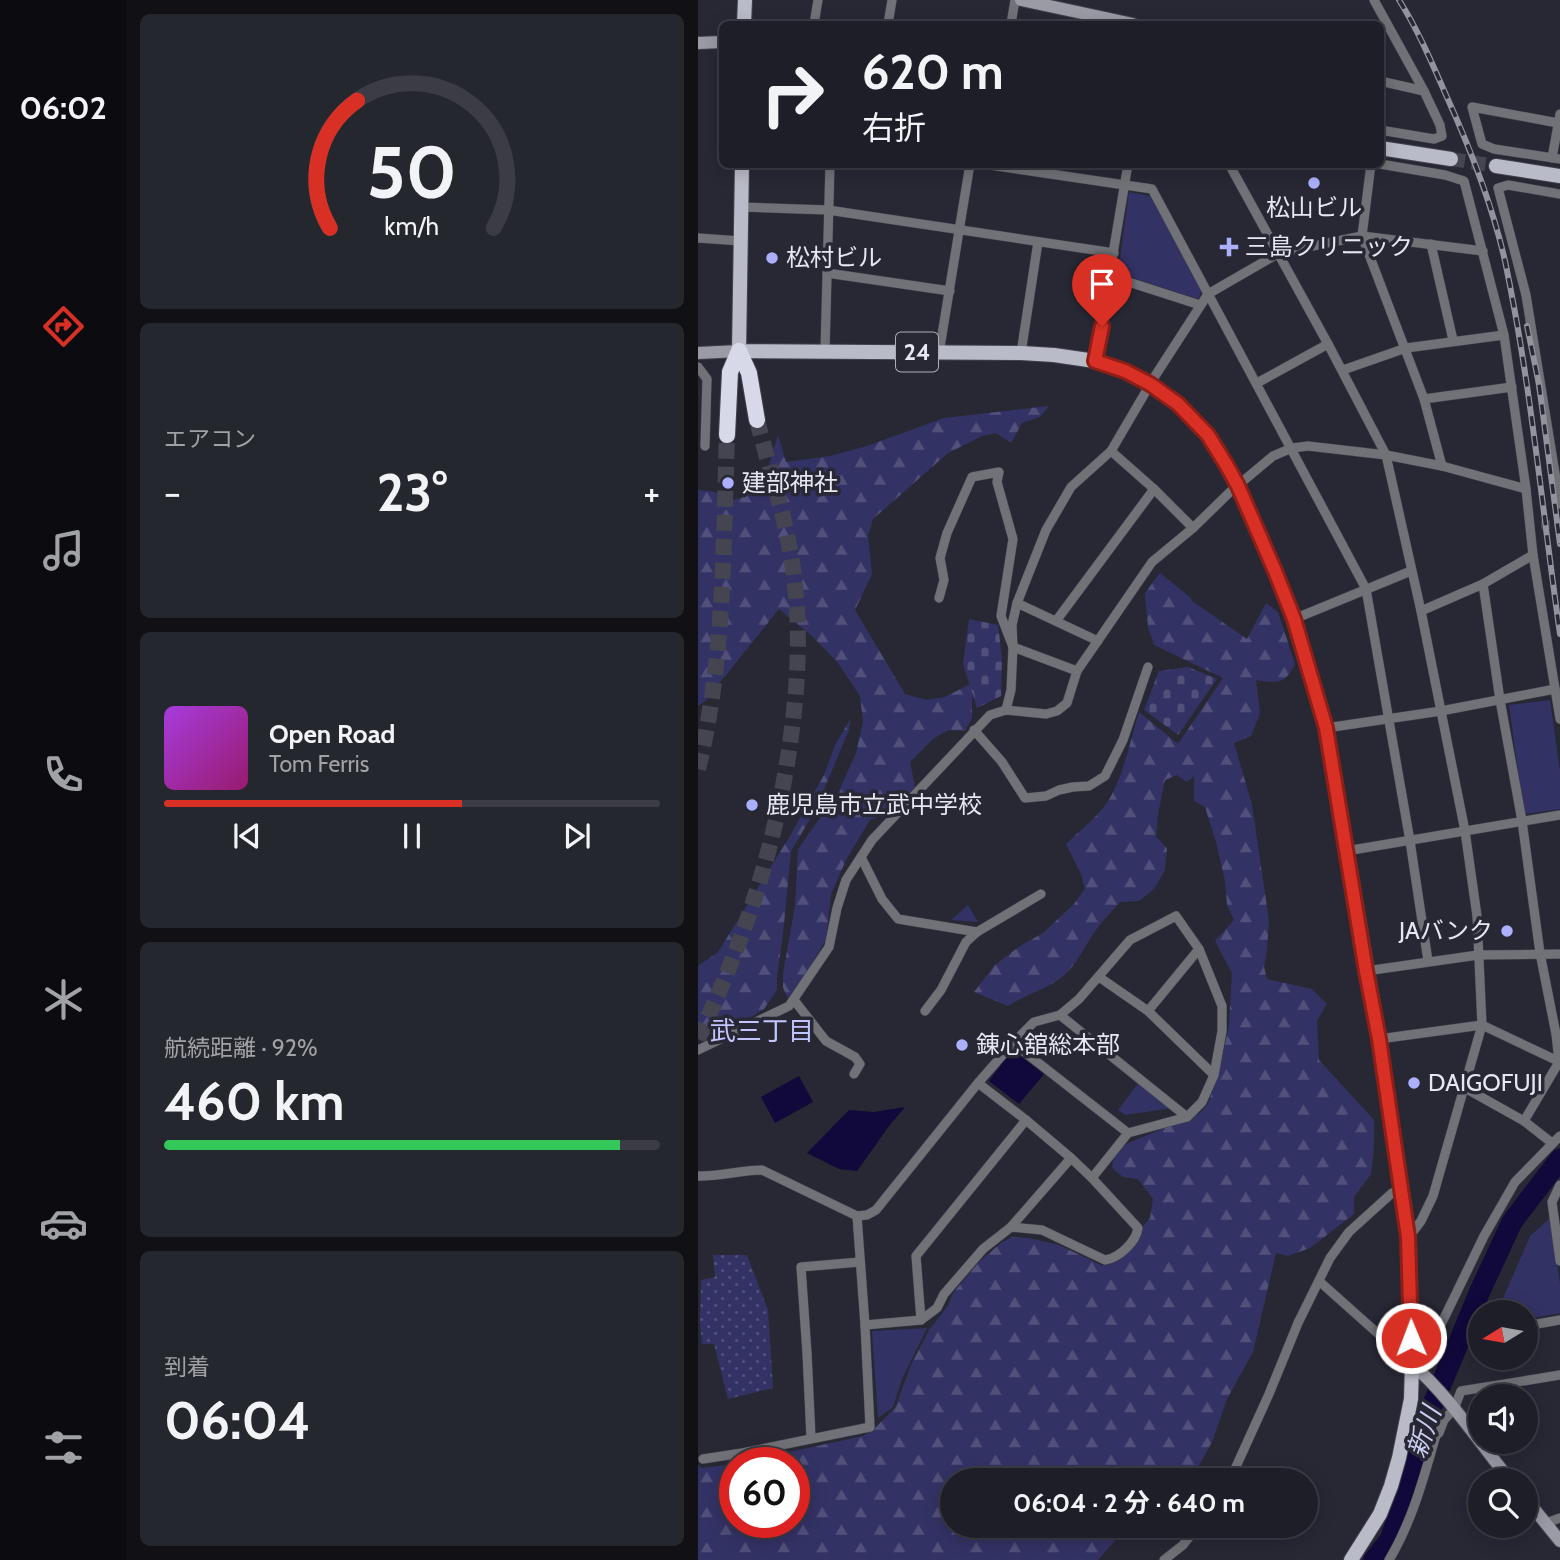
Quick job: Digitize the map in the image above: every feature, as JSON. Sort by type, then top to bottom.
[{"type":"highway","points":[[739,351],[749,373],[757,420]]},
{"type":"highway","points":[[727,435],[730,372],[739,351]]},
{"type":"main road","points":[[744,21],[745,0]]},
{"type":"main road","points":[[1384,149],[1451,159]]},
{"type":"main road","points":[[1496,166],[1560,176]]},
{"type":"main road","points":[[739,351],[742,168]]},
{"type":"main road","name":"24","points":[[739,351],[1021,353],[1095,361],[1125,371],[1150,384],[1178,404],[1208,435],[1238,486],[1294,619],[1326,728],[1379,1039],[1408,1237],[1411,1399],[1391,1486],[1380,1514],[1351,1560]]},
{"type":"street","points":[[815,21],[818,0]]},
{"type":"street","points":[[888,21],[892,0]]},
{"type":"street","points":[[1012,21],[1015,0]]},
{"type":"street","points":[[1021,0],[1119,21]]},
{"type":"street","points":[[1374,0],[1424,91],[1440,125],[1442,136],[1434,139],[1384,131]]},
{"type":"street","points":[[698,43],[719,42]]},
{"type":"street","points":[[1384,82],[1424,91]]},
{"type":"street","points":[[1473,107],[1559,119],[1556,159],[1494,149],[1482,144],[1473,107]]},
{"type":"street","points":[[1384,165],[1464,181],[1504,335],[1526,489],[1535,526],[1533,555],[1560,719]]},
{"type":"street","points":[[825,351],[830,168]]},
{"type":"street","points":[[939,353],[969,168]]},
{"type":"street","points":[[1012,168],[1152,189],[1292,448],[1366,589],[1428,961]]},
{"type":"street","points":[[1095,361],[1128,168]]},
{"type":"street","points":[[1231,168],[1343,370],[1386,455],[1421,611],[1465,831],[1477,916],[1482,1025],[1433,1196],[1421,1221],[1408,1237]]},
{"type":"street","points":[[1370,168],[1362,236],[1424,399],[1442,466]]},
{"type":"street","points":[[1560,194],[1508,185],[1498,188],[1526,295],[1560,505]]},
{"type":"street","points":[[741,207],[828,210],[1114,253]]},
{"type":"street","points":[[1006,710],[1011,690],[1012,625],[1017,603],[1046,530],[1071,487],[1111,451],[1208,294],[1279,253],[1362,236],[1483,251]]},
{"type":"street","points":[[698,238],[741,241]]},
{"type":"street","points":[[1021,353],[1038,242]]},
{"type":"street","points":[[1431,244],[1453,340]]},
{"type":"street","points":[[827,273],[950,291]]},
{"type":"street","points":[[1110,276],[1200,305]]},
{"type":"street","points":[[1343,370],[1406,348],[1504,335]]},
{"type":"street","points":[[1257,383],[1328,344]]},
{"type":"street","points":[[698,353],[739,351]]},
{"type":"street","points":[[698,367],[707,379],[705,446]]},
{"type":"street","points":[[1424,399],[1512,387]]},
{"type":"street","points":[[698,1050],[789,1006],[829,947],[846,880],[872,840],[990,715],[1006,710],[1039,714],[1057,711],[1067,703],[1077,671],[1152,562],[1273,456],[1292,448],[1308,446],[1386,455],[1442,466],[1526,489]]},
{"type":"street","points":[[1111,451],[1193,528]]},
{"type":"street","points":[[939,598],[944,580],[940,558],[947,533],[972,477],[999,472],[997,482],[1013,539],[1001,616],[1013,647],[1077,671]]},
{"type":"street","points":[[1056,621],[1154,489]]},
{"type":"street","points":[[1421,611],[1483,584],[1533,555]]},
{"type":"street","points":[[1294,619],[1411,570]]},
{"type":"street","points":[[1483,584],[1559,1062],[1524,1121]]},
{"type":"street","points":[[1017,603],[1098,641]]},
{"type":"street","points":[[974,730],[1002,762],[1025,798],[1089,786],[1105,776],[1123,740],[1148,667]]},
{"type":"street","points":[[1326,728],[1441,711],[1555,689]]},
{"type":"street","points":[[1346,851],[1560,815]]},
{"type":"street","points":[[861,857],[882,900],[899,919],[977,932]]},
{"type":"street","points":[[924,1010],[941,990],[966,942],[977,932],[1041,894]]},
{"type":"street","points":[[698,1176],[762,1170],[857,1216],[867,1215],[876,1210],[978,1083],[1034,1022],[1060,1015],[1079,999],[1130,940],[1176,916],[1199,949],[1222,1006],[1214,1075],[1202,1102],[1187,1117],[1128,1133],[1092,1178]]},
{"type":"street","points":[[1148,1011],[1199,949]]},
{"type":"street","points":[[1366,971],[1478,955],[1560,954]]},
{"type":"street","points":[[1099,977],[1148,1011],[1214,1075]]},
{"type":"street","points":[[794,1000],[826,1041],[855,1057],[860,1064],[854,1074]]},
{"type":"street","points":[[1060,1015],[1187,1117]]},
{"type":"street","points":[[1379,1039],[1482,1025],[1559,1062]]},
{"type":"street","points":[[1013,1043],[1128,1133]]},
{"type":"street","points":[[978,1083],[1071,1158],[1138,1228],[1137,1236],[1115,1258],[1105,1260],[1042,1230],[1011,1227]]},
{"type":"street","points":[[1465,1088],[1524,1121],[1552,1143]]},
{"type":"street","points":[[921,1320],[916,1256],[1026,1120]]},
{"type":"street","points":[[1412,1364],[1431,1345],[1484,1236],[1515,1182],[1560,1136]]},
{"type":"street","points":[[865,1325],[921,1320],[937,1308],[944,1294],[983,1249],[1011,1227],[1071,1158]]},
{"type":"street","points":[[1560,1185],[1552,1202],[1560,1261]]},
{"type":"street","points":[[1235,1468],[1298,1323],[1330,1258],[1349,1232],[1392,1193],[1403,1191]]},
{"type":"street","points":[[703,1458],[742,1453],[870,1427],[857,1216]]},
{"type":"street","points":[[811,1438],[801,1268],[860,1262]]},
{"type":"street","points":[[1319,1281],[1423,1374],[1501,1468]]},
{"type":"street","points":[[1538,1324],[1560,1320]]},
{"type":"street","points":[[1389,1560],[1410,1517],[1436,1435],[1454,1409],[1461,1391],[1560,1375]]},
{"type":"street","points":[[1538,1513],[1560,1541]]},
{"type":"street","points":[[1546,1523],[1560,1518]]},
{"type":"street","points":[[1164,1560],[1189,1538]]},
{"type":"green space","points":[[1129,192],[1150,196],[1202,290],[1198,299],[1118,273]]},
{"type":"green space","points":[[1049,406],[1040,417],[1022,423],[1011,443],[996,433],[982,436],[948,453],[873,519],[868,535],[872,574],[855,610],[905,694],[926,700],[945,697],[972,683],[972,718],[965,731],[948,730],[933,739],[910,762],[915,787],[892,811],[870,820],[847,858],[831,894],[826,939],[806,974],[788,998],[783,988],[783,973],[795,906],[798,849],[838,793],[856,753],[863,721],[860,696],[838,663],[812,636],[779,609],[705,701],[698,706],[698,490],[715,492],[729,501],[747,496],[747,474],[757,477],[766,475],[778,435],[786,462],[830,456],[867,446],[944,418]]},
{"type":"green space","points":[[1160,573],[1192,601],[1247,639],[1266,603],[1278,612],[1295,664],[1288,676],[1280,681],[1256,680],[1260,713],[1251,736],[1234,743],[1252,805],[1269,921],[1264,967],[1267,979],[1312,989],[1327,1004],[1317,1021],[1319,1060],[1374,1120],[1371,1174],[1354,1197],[1354,1214],[1310,1248],[1288,1256],[1276,1253],[1253,1352],[1227,1399],[1212,1442],[1198,1468],[940,1468],[940,1538],[1117,1538],[1098,1560],[698,1560],[698,1466],[719,1466],[719,1538],[810,1538],[810,1448],[863,1436],[895,1408],[911,1365],[929,1330],[948,1306],[953,1293],[979,1262],[1012,1237],[1059,1245],[1101,1265],[1108,1265],[1150,1218],[1153,1199],[1138,1179],[1123,1177],[1112,1168],[1116,1154],[1126,1144],[1200,1113],[1208,1104],[1229,1026],[1232,973],[1215,941],[1234,920],[1227,905],[1225,881],[1205,807],[1194,801],[1194,776],[1187,782],[1177,775],[1165,780],[1156,837],[1167,848],[1165,870],[1154,889],[1139,901],[1120,902],[1098,927],[1073,966],[1049,985],[1008,1006],[974,992],[995,965],[1043,933],[1074,904],[1085,889],[1081,874],[1066,844],[1096,816],[1116,787],[1139,712],[1178,744],[1223,678],[1154,645],[1148,627],[1145,593]]},
{"type":"green space","points":[[969,619],[998,625],[1002,657],[1001,696],[977,708],[963,664]]},
{"type":"green space","points":[[1188,667],[1217,679],[1178,735],[1144,710],[1159,671]]},
{"type":"green space","points":[[1550,700],[1560,771],[1560,809],[1524,814],[1509,705]]},
{"type":"green space","points":[[851,718],[849,730],[815,811],[791,851],[777,990],[764,1009],[734,1027],[698,1039],[698,966],[718,952],[790,836],[824,775],[835,745]]},
{"type":"green space","points":[[968,905],[978,922],[951,920]]},
{"type":"green space","points":[[1139,1082],[1172,1108],[1125,1115],[1118,1110]]},
{"type":"green space","points":[[1550,1218],[1560,1284],[1560,1313],[1538,1317],[1538,1300],[1502,1300],[1530,1236]]},
{"type":"green space","points":[[713,1255],[747,1255],[768,1310],[773,1388],[728,1399],[714,1344],[702,1344],[701,1280],[715,1277]]},
{"type":"green space","points":[[927,1328],[902,1379],[893,1407],[878,1418],[872,1331]]},
{"type":"shaded area","points":[[1015,1052],[1044,1074],[1019,1104],[989,1081],[1010,1053]]},
{"type":"shaded area","points":[[799,1076],[813,1102],[775,1123],[761,1097]]},
{"type":"shaded area","points":[[905,1107],[857,1171],[839,1169],[807,1153],[849,1110],[874,1112]]},
{"type":"waterway","name":"新川","points":[[1374,1560],[1390,1540],[1428,1416],[1512,1222],[1560,1159]]},
{"type":"tunnel","points":[[1451,159],[1496,166]]},
{"type":"tunnel","points":[[698,1039],[729,968],[765,863],[782,790],[794,710],[798,627],[793,565],[757,420]]},
{"type":"tunnel","points":[[698,769],[707,728],[718,645],[727,435]]},
{"type":"tunnel","points":[[1541,525],[1559,524]]},
{"type":"railway","points":[[1399,0],[1424,47],[1464,135],[1500,239],[1522,354],[1560,634]]},
{"type":"railway","points":[[1527,326],[1539,384],[1560,544]]},
{"type":"place","name":"松山ビル","points":[[1314,183]]},
{"type":"place","name":"三島クリニック","points":[[1229,247]]},
{"type":"place","name":"松村ビル","points":[[772,258]]},
{"type":"place","name":"建部神社","points":[[728,483]]},
{"type":"place","name":"鹿児島市立武中学校","points":[[752,805]]},
{"type":"place","name":"JAバンク","points":[[1507,931]]},
{"type":"place","name":"錬心舘総本部","points":[[962,1045]]},
{"type":"place","name":"DAIGOFUJI","points":[[1414,1083]]},
{"type":"district","name":"武三丁目","points":[[762,1031]]},
{"type":"route","points":[[1102,326],[1095,361],[1125,371],[1150,384],[1178,404],[1208,435],[1238,486],[1294,619],[1326,728],[1379,1039],[1408,1237],[1411,1338]]}]
